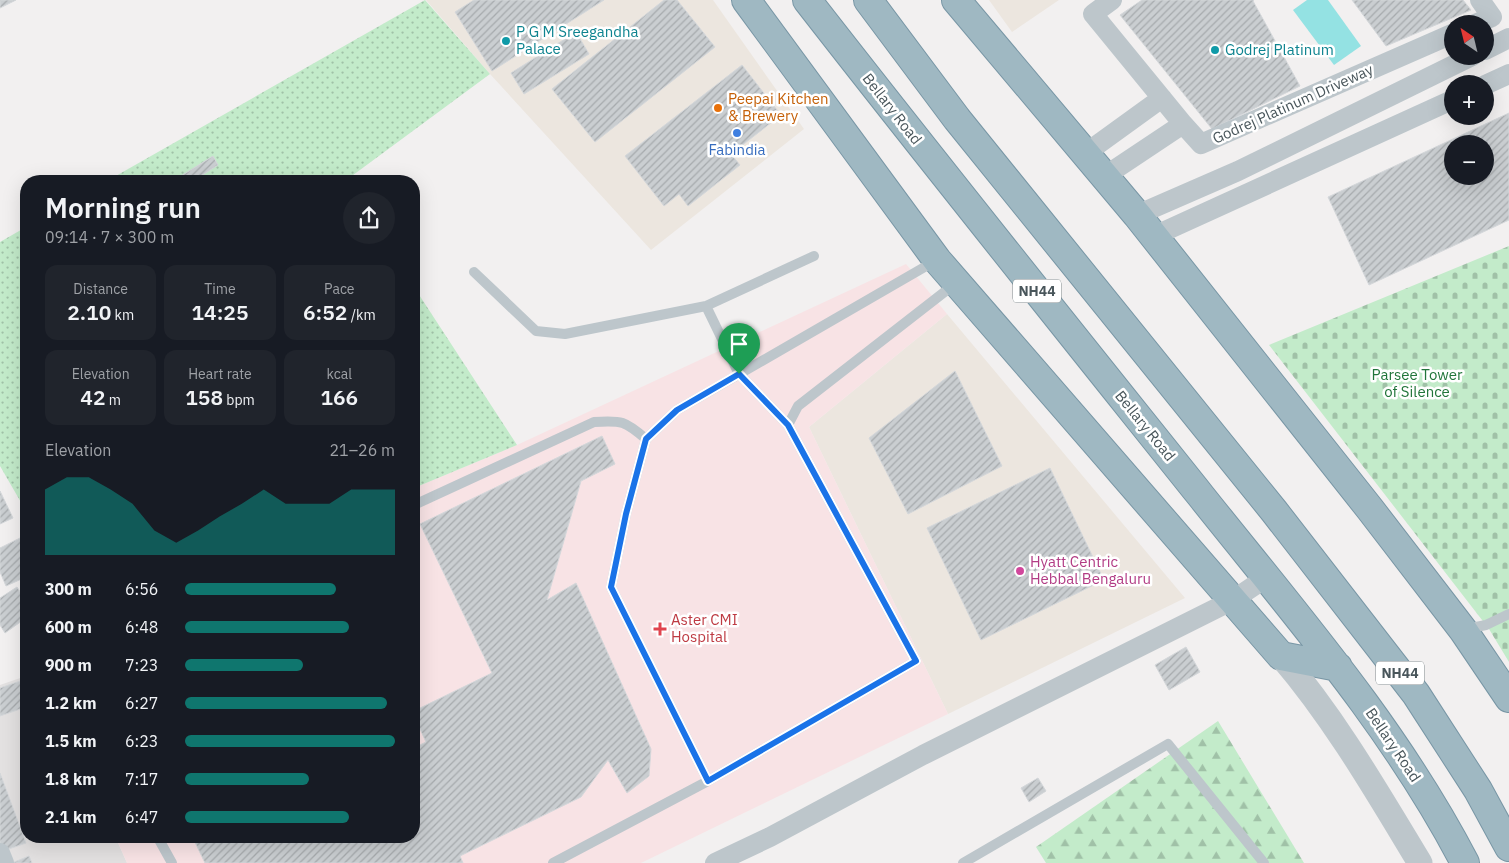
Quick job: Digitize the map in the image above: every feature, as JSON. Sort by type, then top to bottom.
[{"type":"highway","points":[[746,0],[937,260],[1281,656],[1338,667]]},
{"type":"highway","name":"Bellary Road","points":[[807,0],[1338,667],[1376,717],[1442,818],[1465,863]]},
{"type":"highway","points":[[956,0],[1137,214],[1364,501],[1463,630],[1509,698]]},
{"type":"highway","name":"NH44","points":[[872,6],[957,119],[1274,511],[1416,694],[1478,790],[1509,846]]},
{"type":"street","name":"Godrej Platinum Driveway","points":[[1112,0],[1093,14],[1201,144],[1444,38]]},
{"type":"street","points":[[1480,0],[1491,15]]},
{"type":"street","points":[[1494,46],[1509,38]]},
{"type":"street","points":[[1137,214],[1238,171],[1454,65]]},
{"type":"street","points":[[1494,81],[1509,74]]},
{"type":"street","points":[[1086,153],[1162,98]]},
{"type":"street","points":[[1154,236],[1444,104]]},
{"type":"street","points":[[1105,176],[1183,124]]},
{"type":"street","points":[[715,863],[770,838],[923,755],[1233,600],[1267,577]]},
{"type":"street","points":[[1281,656],[1306,686],[1370,779],[1420,863]]},
{"type":"street","points":[[0,853],[4,863]]},
{"type":"lane","points":[[474,272],[536,331],[565,334],[706,306],[814,256]]},
{"type":"lane","points":[[708,781],[611,587],[626,514],[646,439],[677,410],[937,260]]},
{"type":"lane","points":[[788,425],[798,406],[957,282]]},
{"type":"lane","points":[[553,863],[708,781],[916,661],[788,425],[739,374],[706,306]]},
{"type":"lane","points":[[420,502],[594,422],[616,420],[632,427],[646,439]]},
{"type":"lane","points":[[1463,630],[1486,625],[1509,614]]},
{"type":"lane","points":[[963,863],[1168,744],[1264,863]]},
{"type":"lane","points":[[161,843],[172,863]]},
{"type":"shaded area","points":[[426,0],[713,0],[804,129],[651,250],[490,74]]},
{"type":"shaded area","points":[[989,0],[1059,0],[1012,32]]},
{"type":"shaded area","name":"Aster CMI Hospital","points":[[906,264],[947,314],[809,427],[948,714],[641,863],[127,863],[118,843],[420,843],[420,485],[517,445]]},
{"type":"shaded area","points":[[947,314],[1185,598],[948,714],[809,427]]},
{"type":"shaded area","points":[[20,678],[20,843],[118,843],[127,863],[7,863],[0,844],[0,685]]},
{"type":"green space","points":[[425,0],[490,74],[353,175],[118,175]]},
{"type":"green space","points":[[20,230],[20,501],[0,466],[0,242]]},
{"type":"green space","name":"Parsee Tower of Silence","points":[[1509,246],[1509,662],[1489,629],[1269,345]]},
{"type":"green space","points":[[420,296],[517,445],[420,485]]},
{"type":"green space","points":[[1218,721],[1304,863],[1046,863],[1036,847]]},
{"type":"water","points":[[1307,0],[1328,0],[1361,46],[1334,65],[1293,10]]},
{"type":"building","points":[[0,0],[16,0],[0,8]]},
{"type":"building","name":"P G M Sreegandha Palace","points":[[474,0],[604,0],[492,71],[455,12]]},
{"type":"building","points":[[664,0],[677,0],[715,47],[595,142],[552,89]]},
{"type":"building","name":"Godrej Platinum","points":[[1142,0],[1254,0],[1300,86],[1212,129],[1120,15]]},
{"type":"building","name":"Godrej Platinum","points":[[1352,0],[1463,0],[1471,10],[1459,15],[1444,15],[1444,21],[1386,46]]},
{"type":"building","points":[[576,32],[589,54],[524,94],[511,73]]},
{"type":"building","points":[[742,65],[781,115],[731,154],[740,165],[688,206],[679,194],[664,206],[625,156]]},
{"type":"building","points":[[1509,113],[1509,220],[1369,285],[1328,197],[1444,143],[1444,185],[1494,185],[1494,135],[1462,135],[1483,125],[1494,125],[1494,120]]},
{"type":"building","points":[[213,156],[218,165],[202,175],[183,175]]},
{"type":"building","points":[[955,371],[1002,466],[908,514],[869,438]]},
{"type":"building","points":[[602,436],[615,464],[581,481],[547,600],[576,583],[651,749],[649,776],[627,793],[608,760],[581,797],[460,856],[463,863],[205,863],[195,843],[420,843],[420,745],[426,742],[420,729],[420,708],[492,673],[420,524]]},
{"type":"building","points":[[1050,468],[1104,580],[981,640],[927,528]]},
{"type":"building","points":[[0,491],[13,518],[0,524]]},
{"type":"building","points":[[20,538],[20,580],[6,586],[0,572],[0,548]]},
{"type":"building","points":[[17,587],[20,592],[20,622],[5,633],[0,625],[0,598]]},
{"type":"building","points":[[1186,647],[1200,672],[1169,690],[1155,665]]},
{"type":"building","points":[[20,681],[20,709],[0,716],[0,688]]},
{"type":"building","points":[[0,773],[20,827],[20,843],[26,843],[3,851],[0,844]]},
{"type":"building","points":[[1038,778],[1046,791],[1029,802],[1021,788]]},
{"type":"building","points":[[29,856],[32,863],[12,863]]},
{"type":"place","name":"P G M Sreegandha Palace","points":[[506,41]]},
{"type":"place","name":"Godrej Platinum","points":[[1215,50]]},
{"type":"place","name":"Peepai Kitchen & Brewery","points":[[718,108]]},
{"type":"place","name":"Fabindia","points":[[737,133]]},
{"type":"place","name":"Hyatt Centric Hebbal Bengaluru","points":[[1020,571]]},
{"type":"place","name":"Aster CMI Hospital","points":[[660,629]]},
{"type":"route","points":[[739,374],[788,425],[916,661],[708,781],[611,587],[626,514],[646,439],[677,410],[739,374]]}]
